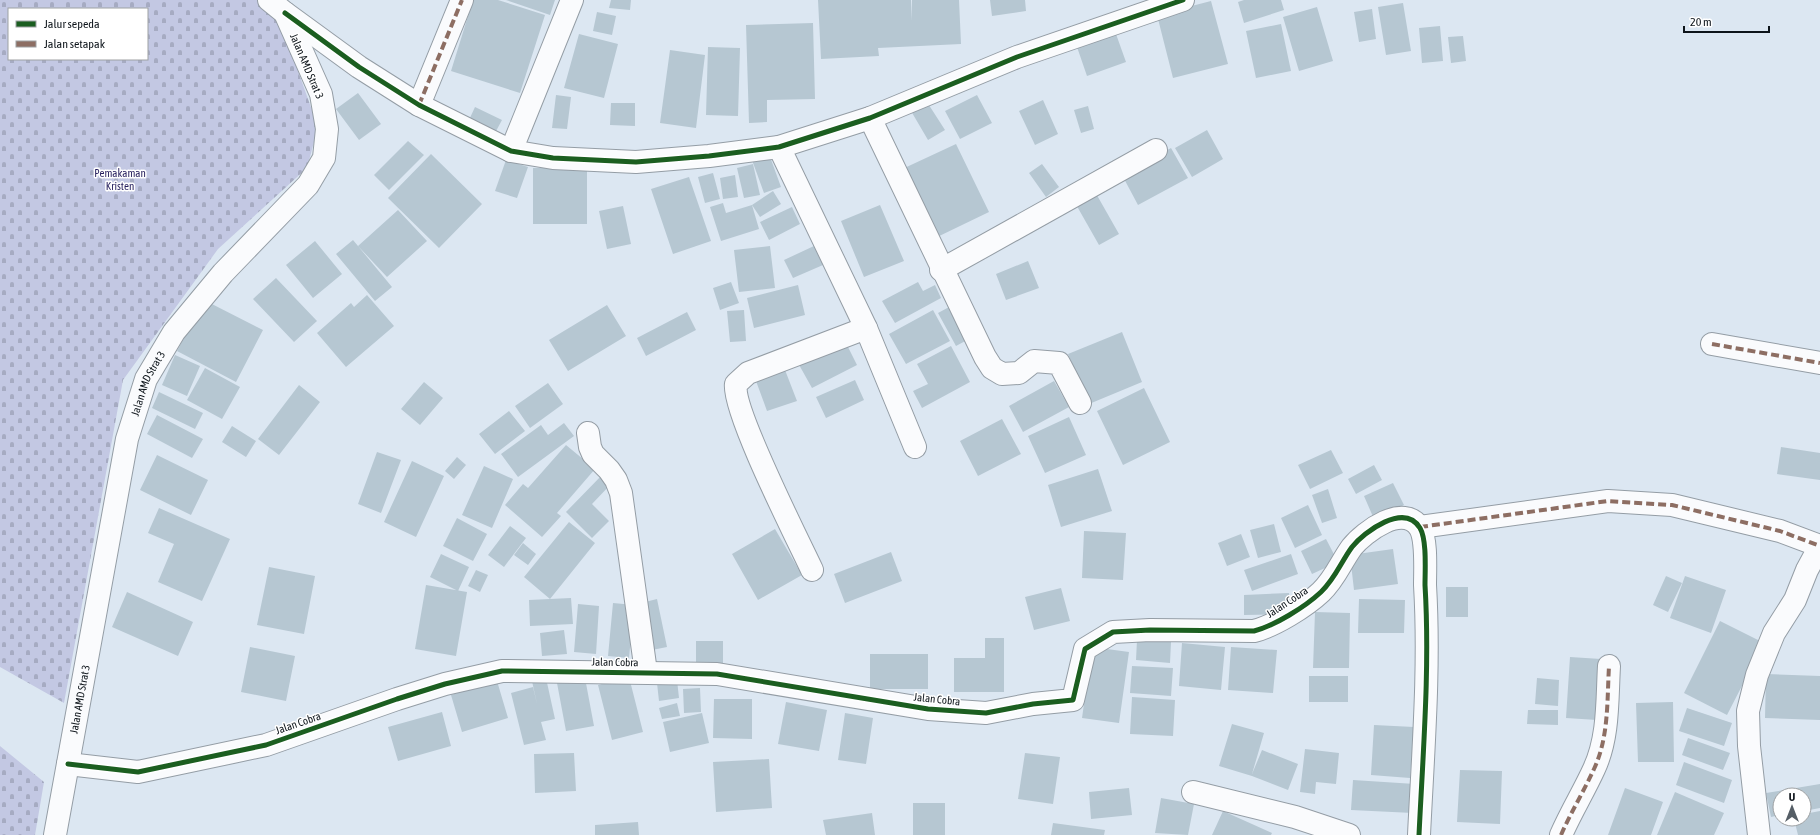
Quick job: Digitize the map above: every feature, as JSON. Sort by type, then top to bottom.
[{"type":"street","points":[[419,105],[462,0]]},
{"type":"street","points":[[510,151],[572,0]]},
{"type":"street","points":[[277,7],[359,67],[419,105],[510,151],[553,158],[636,162],[709,156],[779,147],[870,118],[1017,57],[1183,0]]},
{"type":"street","name":"Jalan AMD Strat 3","points":[[55,835],[127,439],[146,379],[174,332],[223,273],[308,185],[324,158],[328,128],[321,94],[277,7]]},
{"type":"street","points":[[870,118],[941,270],[992,368],[1002,374],[1019,373],[1034,361],[1059,363],[1080,403]]},
{"type":"street","points":[[779,147],[866,328],[915,447]]},
{"type":"street","points":[[941,270],[1156,150]]},
{"type":"street","points":[[812,570],[752,439],[736,395],[736,384],[748,373],[866,328]]},
{"type":"street","points":[[1712,344],[1820,363]]},
{"type":"street","points":[[588,433],[590,447],[593,454],[609,470],[616,480],[621,493],[646,672]]},
{"type":"street","points":[[1418,835],[1426,697],[1426,591],[1423,537],[1420,527],[1608,501],[1672,504],[1780,531],[1820,546],[1807,570],[1795,600],[1774,634],[1757,675],[1748,711],[1749,746],[1760,835]]},
{"type":"street","name":"Jalan Cobra","points":[[68,764],[138,772],[266,745],[397,699],[445,684],[502,671],[717,674],[928,709],[986,713],[1033,704],[1073,700],[1085,649],[1113,632],[1150,630],[1254,631],[1266,628],[1276,623],[1321,592],[1336,576],[1351,548],[1363,535],[1377,525],[1388,520],[1400,518],[1412,521],[1420,527]]},
{"type":"street","points":[[1561,835],[1595,768],[1602,744],[1606,725],[1609,666]]},
{"type":"street","points":[[1193,792],[1295,817],[1349,835]]},
{"type":"green space","name":"Pemakaman Kristen","points":[[0,0],[262,0],[278,15],[318,127],[307,168],[218,249],[123,380],[64,703],[0,667]]},
{"type":"green space","points":[[0,746],[44,782],[35,835],[0,835]]},
{"type":"building","points":[[473,0],[498,0],[545,15],[520,93],[451,71]]},
{"type":"building","points":[[506,0],[555,0],[550,15]]},
{"type":"building","points":[[611,0],[631,0],[630,10],[609,8]]},
{"type":"building","points":[[818,0],[911,0],[912,21],[912,0],[959,0],[961,44],[878,48],[879,56],[821,59]]},
{"type":"building","points":[[990,0],[1025,0],[1026,11],[992,16]]},
{"type":"building","points":[[1244,0],[1281,0],[1284,10],[1244,23],[1238,2]]},
{"type":"building","points":[[1211,1],[1228,64],[1173,78],[1157,15]]},
{"type":"building","points":[[1403,3],[1411,51],[1386,55],[1378,7]]},
{"type":"building","points":[[1317,7],[1333,61],[1299,71],[1283,17]]},
{"type":"building","points":[[1372,9],[1376,39],[1359,42],[1354,12]]},
{"type":"building","points":[[597,12],[616,16],[612,35],[593,31]]},
{"type":"building","points":[[813,23],[815,99],[767,100],[767,122],[749,123],[746,25]]},
{"type":"building","points":[[1281,24],[1291,71],[1256,78],[1246,31]]},
{"type":"building","points":[[1440,26],[1443,61],[1422,63],[1419,28]]},
{"type":"building","points":[[579,34],[618,44],[604,98],[564,88]]},
{"type":"building","points":[[1116,34],[1126,62],[1087,76],[1077,47]]},
{"type":"building","points":[[1463,36],[1466,61],[1451,63],[1448,37]]},
{"type":"building","points":[[708,47],[740,48],[738,116],[706,115]]},
{"type":"building","points":[[670,50],[705,55],[696,128],[660,123]]},
{"type":"building","points":[[358,93],[381,124],[359,140],[336,109]]},
{"type":"building","points":[[556,95],[571,97],[567,129],[552,128]]},
{"type":"building","points":[[977,95],[992,123],[960,139],[945,111]]},
{"type":"building","points":[[1043,100],[1058,134],[1035,145],[1019,111]]},
{"type":"building","points":[[927,102],[945,130],[928,140],[911,111]]},
{"type":"building","points":[[611,103],[635,103],[635,126],[610,125]]},
{"type":"building","points":[[1088,106],[1094,129],[1081,133],[1074,110]]},
{"type":"building","points":[[475,107],[502,120],[495,133],[469,120]]},
{"type":"building","points":[[1207,130],[1223,159],[1192,177],[1175,148]]},
{"type":"building","points":[[408,141],[424,155],[389,190],[374,175]]},
{"type":"building","points":[[956,144],[989,212],[931,240],[898,171]]},
{"type":"building","points":[[1171,148],[1188,178],[1138,205],[1122,175]]},
{"type":"building","points":[[431,154],[482,204],[439,248],[388,198]]},
{"type":"building","points":[[769,154],[781,187],[764,193],[752,160]]},
{"type":"building","points":[[506,160],[528,167],[517,198],[495,191]]},
{"type":"building","points":[[753,164],[760,195],[744,198],[737,168]]},
{"type":"building","points":[[1042,164],[1059,187],[1046,197],[1029,173]]},
{"type":"building","points":[[533,168],[587,168],[587,224],[533,224]]},
{"type":"building","points":[[713,173],[720,199],[705,203],[698,177]]},
{"type":"building","points":[[735,175],[738,197],[723,199],[720,178]]},
{"type":"building","points":[[689,177],[711,241],[673,254],[651,189]]},
{"type":"building","points":[[1094,190],[1119,234],[1099,245],[1074,201]]},
{"type":"building","points":[[773,191],[781,204],[760,217],[752,205]]},
{"type":"building","points":[[723,203],[726,213],[752,205],[759,229],[721,241],[710,207]]},
{"type":"building","points":[[880,205],[904,261],[864,277],[841,221]]},
{"type":"building","points":[[623,206],[631,244],[607,249],[599,211]]},
{"type":"building","points":[[792,207],[800,224],[769,240],[760,222]]},
{"type":"building","points":[[398,210],[427,241],[387,277],[358,246]]},
{"type":"building","points":[[353,240],[392,287],[375,301],[336,254]]},
{"type":"building","points":[[315,241],[342,274],[313,298],[286,265]]},
{"type":"building","points":[[770,246],[775,288],[739,292],[734,250]]},
{"type":"building","points":[[814,246],[823,265],[793,278],[784,260]]},
{"type":"building","points":[[1028,261],[1039,288],[1006,300],[996,274]]},
{"type":"building","points":[[276,278],[317,321],[294,342],[253,299]]},
{"type":"building","points":[[731,282],[739,303],[720,310],[713,288]]},
{"type":"building","points":[[918,282],[923,291],[935,285],[941,298],[895,323],[882,301]]},
{"type":"building","points":[[798,285],[805,315],[754,328],[747,298]]},
{"type":"building","points":[[367,295],[394,326],[346,367],[317,333],[351,303],[354,307]]},
{"type":"building","points":[[204,300],[263,330],[236,382],[177,351]]},
{"type":"building","points":[[607,305],[626,336],[568,371],[549,340]]},
{"type":"building","points":[[951,306],[969,339],[956,346],[938,313]]},
{"type":"building","points":[[744,310],[746,341],[730,342],[727,311]]},
{"type":"building","points":[[933,310],[950,341],[906,364],[889,334]]},
{"type":"building","points":[[687,312],[696,330],[646,356],[637,338]]},
{"type":"building","points":[[1122,332],[1142,382],[1089,404],[1068,354]]},
{"type":"building","points":[[844,339],[857,365],[812,388],[798,363]]},
{"type":"building","points":[[951,346],[970,382],[922,408],[913,391],[928,384],[917,364]]},
{"type":"building","points":[[175,355],[200,366],[187,396],[162,385]]},
{"type":"building","points":[[205,368],[240,387],[222,419],[187,400]]},
{"type":"building","points":[[785,370],[797,401],[767,411],[756,381]]},
{"type":"building","points":[[855,380],[864,400],[826,418],[816,397]]},
{"type":"building","points":[[1054,381],[1069,407],[1023,432],[1009,406]]},
{"type":"building","points":[[424,382],[443,398],[420,425],[401,409]]},
{"type":"building","points":[[548,383],[563,404],[530,428],[515,406]]},
{"type":"building","points":[[299,385],[320,402],[279,455],[258,439]]},
{"type":"building","points":[[1144,388],[1170,442],[1123,465],[1097,411]]},
{"type":"building","points":[[159,392],[203,413],[195,429],[152,408]]},
{"type":"building","points":[[509,411],[525,431],[495,454],[479,434]]},
{"type":"building","points":[[157,415],[203,439],[192,458],[147,434]]},
{"type":"building","points":[[1069,417],[1086,455],[1045,473],[1028,436]]},
{"type":"building","points":[[1002,419],[1021,454],[978,476],[960,441]]},
{"type":"building","points":[[564,423],[574,436],[518,477],[501,454],[541,425],[548,435]]},
{"type":"building","points":[[232,426],[256,441],[246,457],[222,442]]},
{"type":"building","points":[[566,445],[595,469],[557,513],[561,516],[542,537],[505,505],[523,484],[528,488]]},
{"type":"building","points":[[1781,447],[1820,453],[1820,480],[1777,474]]},
{"type":"building","points":[[1331,450],[1343,473],[1310,489],[1298,465]]},
{"type":"building","points":[[377,452],[401,460],[381,513],[358,504]]},
{"type":"building","points":[[157,455],[208,480],[191,515],[140,490]]},
{"type":"building","points":[[457,457],[466,465],[454,479],[445,471]]},
{"type":"building","points":[[412,461],[444,476],[416,537],[384,522]]},
{"type":"building","points":[[1374,465],[1382,480],[1356,494],[1348,479]]},
{"type":"building","points":[[484,466],[513,479],[492,528],[462,515]]},
{"type":"building","points":[[1098,469],[1112,511],[1061,527],[1048,485]]},
{"type":"building","points":[[603,474],[612,483],[592,504],[609,521],[592,538],[566,512]]},
{"type":"building","points":[[1393,483],[1404,505],[1374,519],[1364,496]]},
{"type":"building","points":[[1328,489],[1337,518],[1322,523],[1312,495]]},
{"type":"building","points":[[1308,505],[1322,535],[1295,548],[1281,518]]},
{"type":"building","points":[[159,508],[230,539],[202,601],[158,582],[174,544],[148,533]]},
{"type":"building","points":[[457,518],[487,534],[473,561],[443,546]]},
{"type":"building","points":[[569,522],[595,543],[550,599],[524,577]]},
{"type":"building","points":[[1274,524],[1281,552],[1258,558],[1250,530]]},
{"type":"building","points":[[510,526],[526,538],[504,567],[488,555]]},
{"type":"building","points":[[775,529],[802,575],[758,600],[732,554]]},
{"type":"building","points":[[1084,531],[1126,533],[1123,580],[1082,578]]},
{"type":"building","points":[[1241,534],[1250,557],[1227,566],[1218,543]]},
{"type":"building","points":[[1326,539],[1338,562],[1312,574],[1301,551]]},
{"type":"building","points":[[523,543],[536,554],[528,565],[514,555]]},
{"type":"building","points":[[1393,549],[1398,584],[1354,590],[1350,555]]},
{"type":"building","points":[[891,552],[902,581],[845,603],[834,574]]},
{"type":"building","points":[[441,554],[469,567],[458,591],[430,577]]},
{"type":"building","points":[[1291,554],[1298,574],[1252,591],[1244,570]]},
{"type":"building","points":[[269,567],[315,576],[304,634],[257,625]]},
{"type":"building","points":[[476,570],[488,575],[480,592],[468,586]]},
{"type":"building","points":[[1666,576],[1682,583],[1668,612],[1653,605]]},
{"type":"building","points":[[1685,576],[1726,590],[1711,633],[1670,618]]},
{"type":"building","points":[[426,585],[467,592],[456,656],[415,649]]},
{"type":"building","points":[[1446,587],[1468,587],[1468,617],[1446,617]]},
{"type":"building","points":[[1061,588],[1070,621],[1034,630],[1025,597]]},
{"type":"building","points":[[127,592],[193,622],[178,656],[112,627]]},
{"type":"building","points":[[1289,593],[1290,614],[1244,615],[1244,595]]},
{"type":"building","points":[[571,598],[573,624],[530,626],[529,600]]},
{"type":"building","points":[[657,599],[667,647],[647,651],[637,604]]},
{"type":"building","points":[[1359,599],[1405,600],[1404,633],[1358,633]]},
{"type":"building","points":[[613,603],[634,605],[629,658],[608,656]]},
{"type":"building","points":[[578,604],[599,606],[596,654],[574,652]]},
{"type":"building","points":[[1315,612],[1350,613],[1349,668],[1313,668]]},
{"type":"building","points":[[1720,621],[1764,643],[1727,715],[1684,693]]},
{"type":"building","points":[[564,630],[567,654],[542,656],[540,633]]},
{"type":"building","points":[[985,638],[1004,638],[1004,692],[954,692],[954,658],[985,658]]},
{"type":"building","points":[[1137,640],[1171,642],[1170,663],[1136,660]]},
{"type":"building","points":[[696,641],[723,641],[723,666],[696,666]]},
{"type":"building","points":[[1182,643],[1225,647],[1221,690],[1179,686]]},
{"type":"building","points":[[250,647],[295,656],[286,701],[241,692]]},
{"type":"building","points":[[1092,647],[1129,652],[1119,723],[1082,718]]},
{"type":"building","points":[[1231,647],[1277,650],[1273,693],[1228,690]]},
{"type":"building","points":[[870,654],[928,654],[928,689],[870,689]]},
{"type":"building","points":[[1570,657],[1601,659],[1597,720],[1566,718]]},
{"type":"building","points":[[1132,666],[1173,668],[1171,696],[1130,693]]},
{"type":"building","points":[[1766,674],[1820,676],[1820,720],[1765,718]]},
{"type":"building","points":[[1309,676],[1348,676],[1348,702],[1309,702]]},
{"type":"building","points":[[629,677],[643,732],[612,740],[598,685]]},
{"type":"building","points":[[546,678],[555,719],[541,722],[546,740],[524,745],[511,693],[533,687],[537,704],[532,681]]},
{"type":"building","points":[[585,678],[594,726],[566,731],[557,683]]},
{"type":"building","points":[[1537,678],[1559,680],[1558,706],[1535,704]]},
{"type":"building","points":[[677,680],[679,698],[659,701],[657,683]]},
{"type":"building","points":[[497,681],[508,718],[462,732],[451,695]]},
{"type":"building","points":[[700,688],[701,712],[684,713],[683,689]]},
{"type":"building","points":[[1132,697],[1175,700],[1173,736],[1130,734]]},
{"type":"building","points":[[714,699],[752,699],[752,739],[713,738]]},
{"type":"building","points":[[786,702],[827,710],[819,751],[778,744]]},
{"type":"building","points":[[1673,702],[1674,762],[1638,762],[1636,703]]},
{"type":"building","points":[[677,703],[680,716],[662,719],[659,708]]},
{"type":"building","points":[[1687,708],[1732,723],[1724,746],[1679,731]]},
{"type":"building","points":[[1528,710],[1558,710],[1558,725],[1527,724]]},
{"type":"building","points":[[442,712],[451,746],[398,761],[388,727]]},
{"type":"building","points":[[702,713],[709,743],[670,752],[663,722]]},
{"type":"building","points":[[845,713],[873,718],[866,764],[838,760]]},
{"type":"building","points":[[1232,724],[1264,733],[1252,774],[1262,750],[1298,764],[1288,790],[1252,776],[1219,766]]},
{"type":"building","points":[[1374,725],[1414,727],[1410,778],[1371,775]]},
{"type":"building","points":[[1688,738],[1730,753],[1723,770],[1682,755]]},
{"type":"building","points":[[1305,749],[1339,753],[1336,784],[1316,782],[1315,794],[1300,792]]},
{"type":"building","points":[[574,753],[576,791],[535,793],[534,754]]},
{"type":"building","points":[[1025,753],[1060,757],[1053,804],[1018,799]]},
{"type":"building","points":[[769,759],[772,808],[716,812],[713,762]]},
{"type":"building","points":[[1684,762],[1732,780],[1724,803],[1676,785]]},
{"type":"building","points":[[1460,770],[1502,771],[1500,824],[1457,822]]},
{"type":"building","points":[[1353,780],[1415,784],[1413,813],[1351,810]]},
{"type":"building","points":[[1820,784],[1820,808],[1812,810],[1812,787],[1802,787]]},
{"type":"building","points":[[1129,788],[1132,815],[1091,819],[1089,792]]},
{"type":"building","points":[[1625,788],[1663,802],[1651,835],[1608,835]]},
{"type":"building","points":[[1675,792],[1724,813],[1714,835],[1657,835]]},
{"type":"building","points":[[1772,792],[1772,817],[1771,817],[1766,793]]},
{"type":"building","points":[[1161,798],[1194,804],[1188,835],[1155,833]]},
{"type":"building","points":[[913,803],[945,803],[945,835],[913,835]]},
{"type":"building","points":[[1223,811],[1272,833],[1271,835],[1212,835]]},
{"type":"building","points":[[1820,811],[1820,835],[1798,835],[1796,827],[1812,827],[1812,812]]},
{"type":"building","points":[[872,813],[875,835],[826,835],[823,820]]},
{"type":"building","points":[[638,822],[639,835],[595,835],[595,825]]},
{"type":"building","points":[[1053,823],[1105,830],[1104,835],[1051,835]]},
{"type":"marked path","points":[[419,105],[462,0]]},
{"type":"marked path","points":[[1712,344],[1820,363]]},
{"type":"marked path","points":[[1420,527],[1608,501],[1672,505],[1780,531],[1820,546]]},
{"type":"marked path","points":[[1561,835],[1599,757],[1605,731],[1609,666]]},
{"type":"cycle path","points":[[285,13],[359,67],[419,105],[511,151],[553,158],[636,162],[709,156],[779,147],[870,118],[1017,57],[1183,0]]},
{"type":"cycle path","points":[[68,764],[138,772],[266,745],[397,699],[445,684],[502,671],[717,674],[928,709],[986,713],[1033,704],[1073,700],[1085,649],[1113,632],[1150,630],[1254,631],[1262,629],[1307,604],[1321,592],[1334,576],[1352,547],[1365,534],[1384,522],[1404,518],[1413,521],[1420,528],[1424,540],[1425,555],[1427,647],[1419,835]]}]
